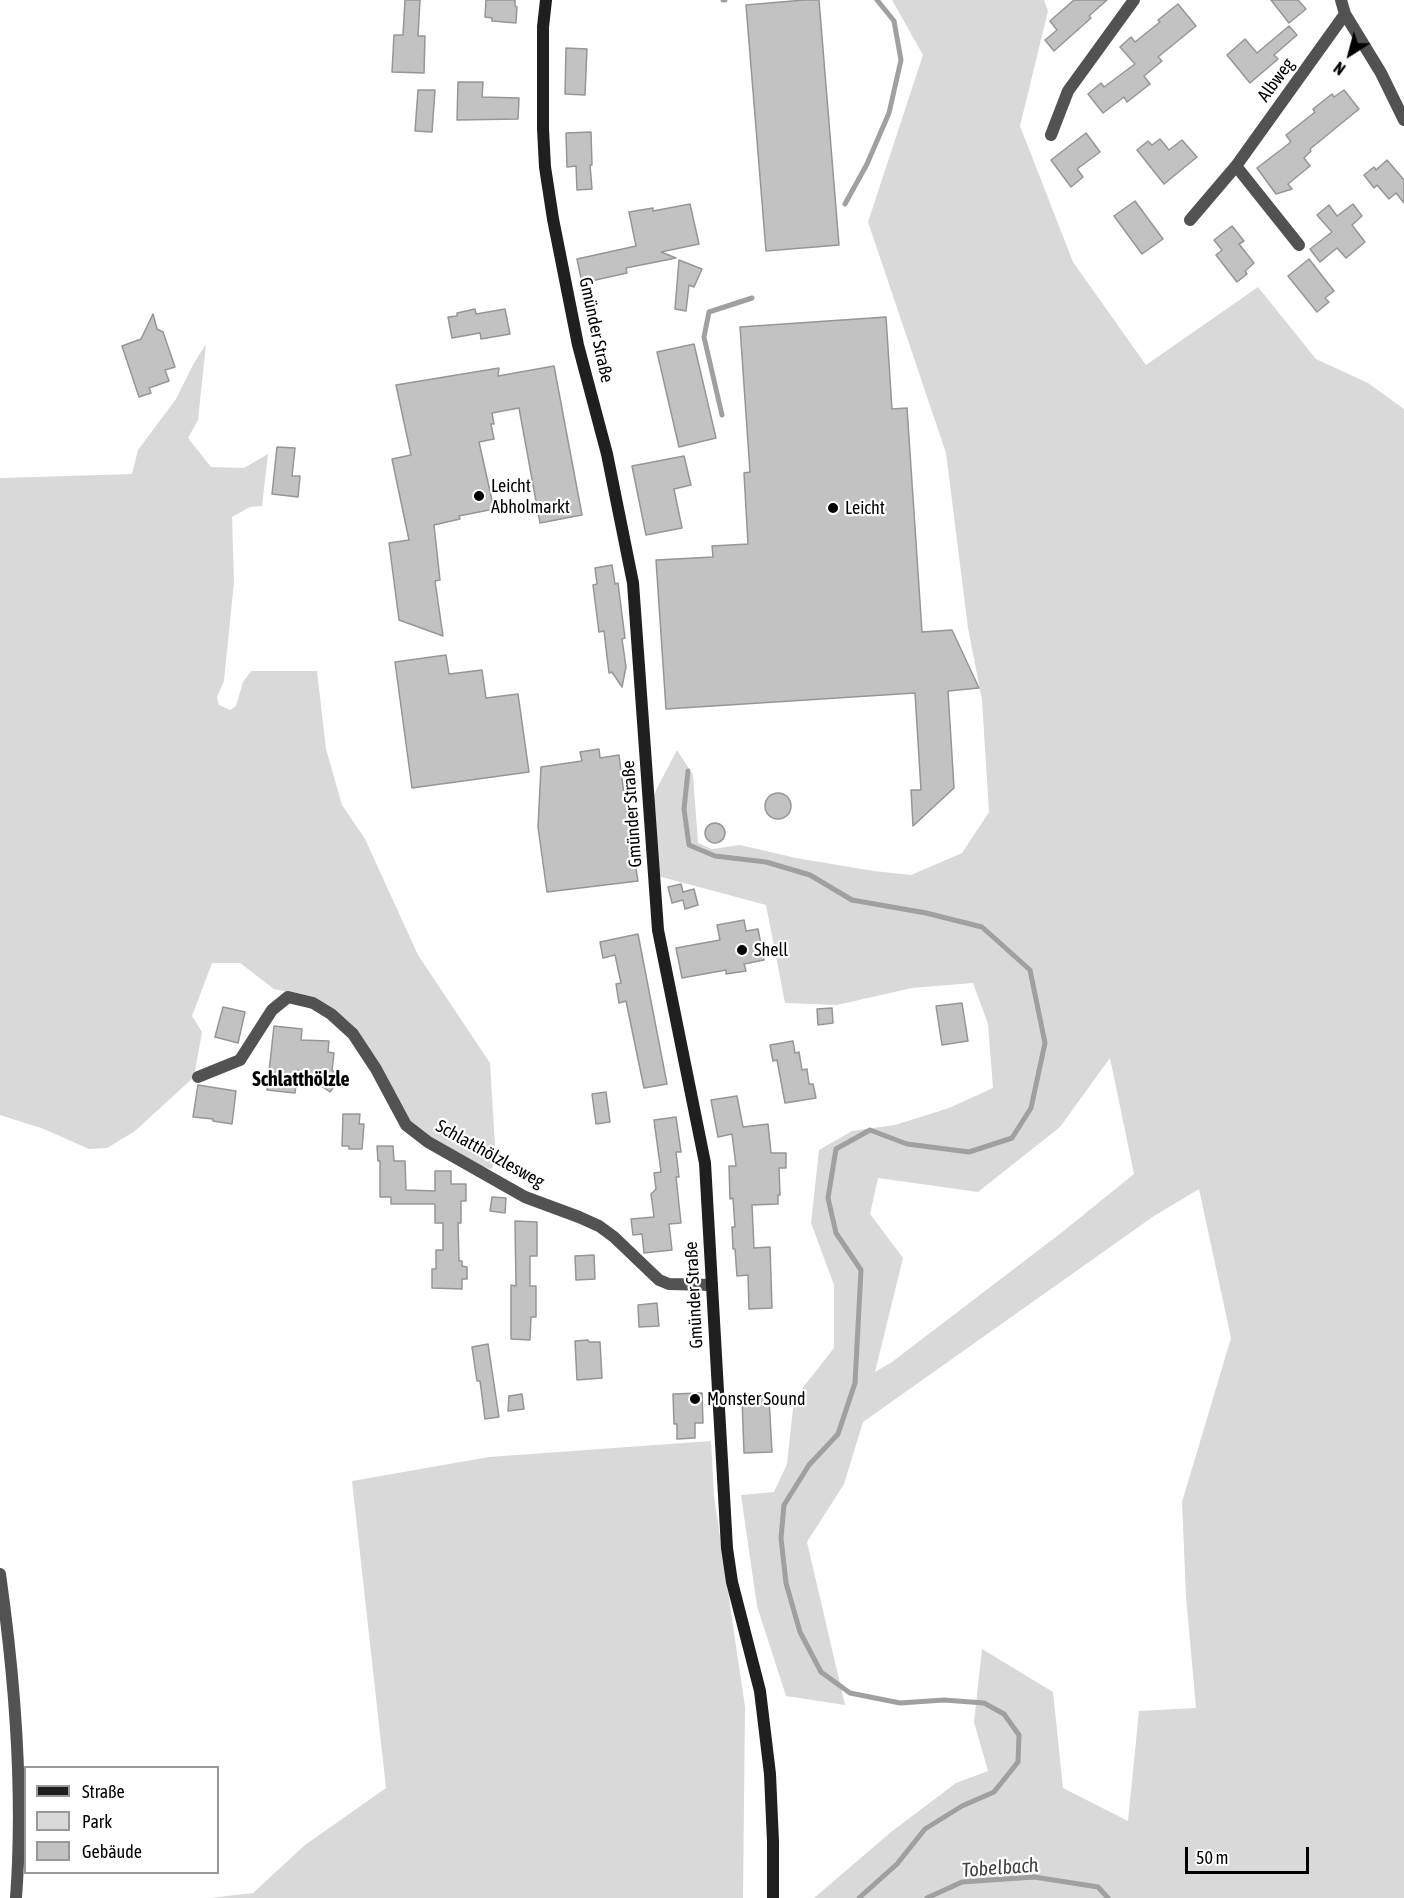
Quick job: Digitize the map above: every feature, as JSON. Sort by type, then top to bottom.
[{"type":"street","name":"Gmünder Straße","points":[[546,0],[543,27],[545,167],[578,345],[607,454],[633,583],[658,930],[705,1162],[727,1548],[732,1582],[760,1691],[770,1774],[773,1898]]},
{"type":"street","points":[[1051,135],[1068,91],[1134,0]]},
{"type":"street","points":[[1341,0],[1345,14],[1381,74],[1404,120]]},
{"type":"street","name":"Albweg","points":[[1190,220],[1236,166],[1345,14]]},
{"type":"street","points":[[1236,166],[1299,245]]},
{"type":"street","name":"Schlatthölzlesweg","points":[[198,1077],[240,1060],[272,1010],[288,997],[313,1002],[331,1014],[353,1034],[376,1069],[406,1125],[428,1142],[525,1197],[599,1226],[614,1236],[659,1280],[669,1284],[712,1285]]},
{"type":"street","points":[[0,1574],[10,1643],[15,1706],[18,1784],[16,1898]]},
{"type":"green space","points":[[892,0],[1044,0],[1048,11],[1020,126],[1073,262],[1146,365],[1258,287],[1316,359],[1368,383],[1404,409],[1404,1898],[814,1898],[891,1832],[956,1783],[988,1771],[974,1722],[982,1649],[1053,1692],[1063,1788],[1128,1821],[1139,1711],[1196,1708],[1186,1596],[1182,1502],[1231,1338],[1199,1189],[1154,1216],[863,1422],[844,1484],[807,1542],[845,1705],[786,1696],[757,1606],[741,1495],[774,1492],[787,1464],[794,1399],[834,1348],[834,1285],[811,1223],[819,1150],[852,1131],[895,1125],[949,1108],[993,1088],[988,1024],[973,983],[912,988],[837,1005],[785,1003],[766,905],[654,875],[649,813],[656,790],[677,750],[693,775],[698,843],[712,849],[740,845],[796,858],[911,875],[962,853],[989,812],[982,700],[968,628],[946,453],[868,222],[923,55]],"holes":[[[1110,1058],[1134,1174],[1061,1233],[892,1362],[875,1372],[903,1258],[870,1214],[878,1178],[978,1192],[1060,1127]]]},
{"type":"green space","points":[[206,344],[198,420],[188,438],[211,467],[244,468],[268,454],[262,506],[250,507],[232,517],[234,582],[224,681],[217,697],[219,705],[230,710],[236,706],[243,682],[251,671],[317,671],[326,749],[342,805],[365,839],[418,955],[490,1063],[496,1162],[491,1169],[470,1163],[413,1127],[361,1036],[292,993],[274,989],[240,963],[212,963],[192,1016],[202,1032],[194,1077],[135,1131],[107,1148],[89,1149],[44,1129],[0,1115],[0,478],[132,474],[138,450],[176,399]]},
{"type":"green space","points":[[711,1441],[714,1496],[745,1707],[743,1898],[210,1898],[253,1893],[305,1845],[386,1788],[352,1481],[489,1457]]},
{"type":"building","points":[[405,0],[420,0],[418,36],[425,36],[424,73],[392,72],[394,35],[403,35]]},
{"type":"building","points":[[486,0],[515,0],[516,23],[492,21],[492,18],[485,17]]},
{"type":"building","points":[[819,0],[839,245],[766,251],[746,5]]},
{"type":"building","points":[[1074,0],[1107,0],[1089,16],[1091,18],[1054,51],[1045,40],[1057,30],[1050,21]]},
{"type":"building","points":[[1271,0],[1298,0],[1306,9],[1289,23]]},
{"type":"building","points":[[1178,4],[1196,26],[1158,57],[1162,61],[1144,76],[1150,84],[1127,102],[1124,97],[1103,113],[1088,94],[1101,83],[1104,87],[1135,64],[1120,47],[1131,37],[1135,42]]},
{"type":"building","points":[[1289,26],[1297,35],[1274,55],[1278,59],[1250,83],[1227,55],[1245,39],[1257,53]]},
{"type":"building","points":[[566,48],[587,49],[585,95],[565,94]]},
{"type":"building","points":[[458,82],[483,82],[482,97],[519,98],[518,119],[457,120]]},
{"type":"building","points":[[418,90],[435,90],[432,132],[415,131]]},
{"type":"building","points":[[1344,90],[1359,109],[1310,149],[1311,151],[1304,158],[1310,166],[1288,184],[1292,189],[1276,194],[1257,168],[1291,142],[1286,135],[1315,112],[1313,109],[1332,94],[1334,97]]},
{"type":"building","points":[[591,132],[592,189],[577,190],[576,166],[567,167],[566,133]]},
{"type":"building","points":[[1086,133],[1100,152],[1077,169],[1083,177],[1071,187],[1051,160]]},
{"type":"building","points":[[1160,139],[1169,150],[1182,140],[1197,157],[1164,184],[1137,150],[1148,141],[1152,145]]},
{"type":"building","points":[[1387,160],[1404,180],[1404,203],[1396,193],[1389,199],[1377,185],[1374,188],[1364,175],[1374,167],[1376,170]]},
{"type":"building","points":[[1135,201],[1163,239],[1142,254],[1114,216]]},
{"type":"building","points":[[690,204],[699,244],[661,252],[676,258],[626,268],[627,273],[582,283],[577,259],[636,246],[629,212],[653,208],[653,211]]},
{"type":"building","points":[[1353,204],[1362,216],[1352,225],[1365,242],[1346,258],[1337,248],[1320,262],[1310,249],[1332,232],[1317,215],[1329,205],[1337,216]]},
{"type":"building","points":[[1232,226],[1244,241],[1239,244],[1254,263],[1245,271],[1247,274],[1237,282],[1216,255],[1222,250],[1214,240]]},
{"type":"building","points":[[1309,259],[1334,291],[1325,298],[1329,302],[1317,312],[1288,276]]},
{"type":"building","points":[[679,260],[702,269],[694,287],[689,285],[686,311],[675,309]]},
{"type":"building","points":[[475,309],[476,314],[505,309],[510,334],[481,339],[480,333],[452,338],[448,317]]},
{"type":"building","points":[[153,314],[157,329],[163,332],[175,367],[165,370],[169,381],[149,388],[151,393],[139,397],[122,346],[141,339]]},
{"type":"building","name":"Leicht","points":[[886,317],[892,409],[907,408],[922,632],[952,630],[979,688],[948,691],[954,788],[913,826],[911,790],[921,790],[915,693],[666,709],[656,560],[713,557],[712,546],[748,544],[744,473],[750,472],[740,327]]},
{"type":"building","points":[[694,344],[716,438],[679,447],[657,352]]},
{"type":"building","points":[[554,366],[582,515],[540,523],[519,408],[492,413],[494,424],[491,424],[494,439],[479,442],[494,509],[459,516],[460,519],[434,525],[440,580],[435,581],[443,636],[399,620],[389,543],[409,540],[392,459],[411,455],[396,385],[499,368],[498,376]]},
{"type":"building","points":[[277,447],[295,448],[292,476],[300,476],[298,497],[272,494]]},
{"type":"building","points":[[684,456],[691,485],[674,489],[682,528],[646,535],[632,466]]},
{"type":"building","points":[[612,565],[615,584],[618,583],[625,638],[622,639],[626,667],[622,687],[612,672],[609,673],[604,631],[599,632],[593,585],[597,584],[595,568]]},
{"type":"building","points":[[446,655],[449,674],[482,670],[486,698],[518,694],[529,772],[412,788],[395,662]]},
{"type":"building","points":[[599,749],[600,758],[619,755],[638,881],[547,892],[538,827],[541,767],[582,761],[580,752]]},
{"type":"building","points":[[778,793],[787,797],[791,806],[787,815],[778,819],[769,815],[765,806],[769,797]]},
{"type":"building","points":[[711,823],[719,823],[725,829],[725,837],[719,843],[711,843],[705,837],[705,829]]},
{"type":"building","points":[[681,884],[683,892],[694,889],[698,905],[685,909],[683,900],[672,903],[668,887]]},
{"type":"building","points":[[744,920],[746,931],[758,929],[764,960],[744,964],[746,971],[726,974],[726,970],[682,978],[676,948],[720,940],[717,925]]},
{"type":"building","points":[[638,934],[667,1084],[644,1088],[626,1001],[619,1003],[616,984],[621,983],[615,955],[603,958],[600,942]]},
{"type":"building","points":[[962,1003],[968,1041],[942,1045],[936,1006]]},
{"type":"building","points":[[223,1007],[245,1012],[238,1043],[215,1037]]},
{"type":"building","points":[[832,1008],[833,1023],[818,1025],[817,1009]]},
{"type":"building","points":[[274,1026],[302,1029],[301,1040],[329,1041],[328,1052],[334,1053],[332,1070],[341,1077],[330,1092],[298,1070],[295,1093],[267,1090]]},
{"type":"building","points":[[793,1041],[795,1053],[799,1052],[802,1070],[807,1069],[809,1084],[813,1084],[816,1098],[785,1103],[777,1060],[773,1061],[770,1045]]},
{"type":"building","points":[[198,1085],[236,1091],[232,1124],[193,1117]]},
{"type":"building","points":[[606,1092],[610,1122],[596,1124],[592,1094]]},
{"type":"building","points":[[737,1096],[743,1127],[768,1124],[771,1153],[786,1153],[786,1168],[779,1168],[778,1204],[752,1205],[754,1248],[770,1247],[772,1308],[749,1309],[748,1275],[737,1276],[735,1249],[733,1249],[732,1227],[735,1227],[733,1198],[730,1199],[729,1166],[736,1166],[732,1134],[718,1137],[711,1100]]},
{"type":"building","points":[[343,1114],[360,1114],[359,1124],[364,1124],[362,1149],[349,1149],[349,1146],[342,1146]]},
{"type":"building","points":[[676,1117],[681,1152],[676,1152],[679,1177],[676,1177],[681,1223],[669,1224],[672,1250],[644,1253],[642,1234],[633,1235],[631,1219],[654,1217],[651,1194],[656,1189],[654,1173],[661,1172],[654,1120]]},
{"type":"building","points":[[377,1146],[393,1146],[394,1161],[405,1161],[406,1190],[435,1191],[435,1171],[451,1171],[451,1184],[466,1184],[466,1201],[461,1201],[461,1223],[458,1223],[459,1261],[462,1261],[462,1266],[467,1267],[467,1279],[462,1279],[462,1289],[432,1288],[432,1269],[436,1269],[436,1250],[443,1250],[443,1223],[435,1223],[435,1204],[391,1204],[391,1197],[380,1197],[380,1161],[378,1161]]},
{"type":"building","points":[[492,1197],[506,1198],[505,1213],[490,1211]]},
{"type":"building","points":[[515,1221],[537,1222],[537,1256],[530,1256],[530,1286],[536,1286],[536,1317],[531,1317],[530,1340],[511,1339],[511,1285],[516,1286]]},
{"type":"building","points":[[594,1255],[595,1279],[576,1280],[575,1256]]},
{"type":"building","points":[[657,1303],[659,1326],[639,1327],[638,1305]]},
{"type":"building","points":[[588,1340],[589,1342],[600,1342],[602,1378],[577,1380],[575,1341]]},
{"type":"building","points":[[488,1344],[499,1417],[485,1419],[480,1381],[477,1381],[472,1347]]},
{"type":"building","points":[[702,1393],[703,1423],[695,1423],[695,1438],[677,1439],[673,1394]]},
{"type":"building","points":[[522,1394],[524,1409],[508,1411],[509,1396]]},
{"type":"building","points":[[769,1398],[772,1452],[744,1453],[742,1399]]},
{"type":"waterway","points":[[845,204],[867,164],[889,113],[901,60],[894,21],[877,0]]},
{"type":"waterway","points":[[722,415],[704,337],[709,312],[752,298]]},
{"type":"waterway","points":[[688,771],[684,809],[689,845],[715,856],[766,862],[810,875],[852,900],[926,913],[982,927],[1030,970],[1045,1043],[1031,1108],[1012,1138],[969,1152],[907,1144],[870,1130],[836,1149],[828,1198],[836,1233],[861,1270],[855,1383],[838,1434],[809,1465],[784,1505],[781,1538],[786,1583],[800,1632],[821,1672],[850,1693],[900,1703],[944,1700],[984,1703],[1004,1714],[1019,1735],[1018,1762],[994,1792],[962,1806],[925,1829],[897,1864],[859,1898]]},
{"type":"waterway","name":"Tobelbach","points":[[927,1898],[962,1882],[1034,1877],[1098,1887],[1108,1898]]},
{"type":"place","name":"Leicht Abholmarkt","points":[[479,496]]},
{"type":"place","name":"Leicht","points":[[833,508]]},
{"type":"place","name":"Shell","points":[[742,950]]},
{"type":"place","name":"Monster Sound","points":[[695,1399]]},
{"type":"district","name":"Schlatthölzle","points":[[301,1080]]}]
